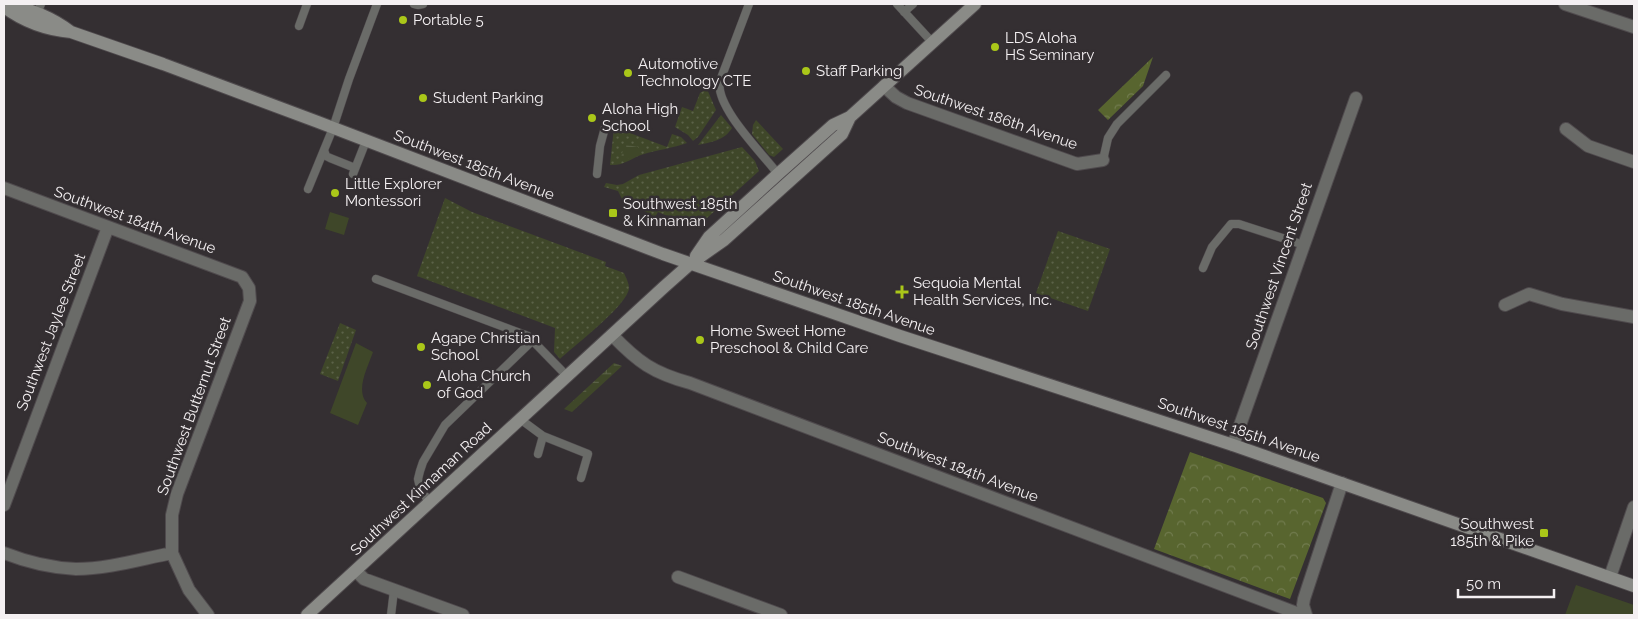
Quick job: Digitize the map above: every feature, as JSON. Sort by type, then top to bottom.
[{"type":"main road","name":"Southwest Kinnaman Road","points":[[690,264],[709,237],[833,125],[850,117],[974,4]]},
{"type":"main road","name":"Southwest 185th Avenue","points":[[4,7],[39,9],[71,32]]},
{"type":"main road","name":"Southwest 185th Avenue","points":[[4,7],[15,15],[55,31],[71,32],[163,64],[690,264],[900,336],[1233,445],[1634,586]]},
{"type":"main road","name":"Southwest Kinnaman Road","points":[[307,615],[690,264],[724,240],[842,134],[850,117]]},
{"type":"street","points":[[1565,4],[1634,26]]},
{"type":"street","name":"Southwest 186th Avenue","points":[[884,86],[907,104],[1077,164],[1103,160]]},
{"type":"street","name":"Southwest Vincent Street","points":[[1233,445],[1356,98]]},
{"type":"street","points":[[1566,129],[1588,146],[1634,162]]},
{"type":"street","name":"Southwest 184th Avenue","points":[[4,188],[242,277],[249,288]]},
{"type":"street","name":"Southwest Jaylee Street","points":[[4,505],[108,227]]},
{"type":"street","name":"Southwest Butternut Street","points":[[208,615],[189,590],[172,553],[172,515],[177,494],[250,301],[249,288]]},
{"type":"street","points":[[1506,304],[1529,294],[1562,304],[1634,317]]},
{"type":"street","name":"Southwest 184th Avenue","points":[[612,335],[634,358],[655,371],[1302,615]]},
{"type":"street","points":[[1306,615],[1303,605],[1304,599],[1342,483]]},
{"type":"street","points":[[1610,577],[1634,507]]},
{"type":"street","points":[[4,553],[38,564],[75,569],[102,567],[172,553]]},
{"type":"street","points":[[356,571],[364,579],[463,615]]},
{"type":"street","points":[[678,578],[781,615]]},
{"type":"lane","points":[[299,26],[307,4]]},
{"type":"lane","points":[[308,189],[333,128],[377,4]]},
{"type":"lane","points":[[414,4],[423,4]]},
{"type":"lane","points":[[749,4],[720,81],[719,92],[731,115],[778,174]]},
{"type":"lane","points":[[897,4],[932,42]]},
{"type":"lane","points":[[904,12],[913,4]]},
{"type":"lane","points":[[1103,160],[1108,138],[1117,124],[1166,75]]},
{"type":"lane","points":[[597,174],[600,146],[606,124]]},
{"type":"lane","points":[[324,150],[326,156],[354,171],[366,141]]},
{"type":"lane","points":[[1203,268],[1212,247],[1231,224],[1239,224],[1304,245]]},
{"type":"lane","points":[[376,279],[522,334],[533,340],[567,376]]},
{"type":"lane","points":[[429,502],[420,488],[418,479],[423,462],[445,425],[533,340]]},
{"type":"lane","points":[[520,419],[543,436],[588,454],[581,478]]},
{"type":"lane","points":[[538,454],[543,436]]},
{"type":"lane","points":[[391,615],[394,590]]},
{"type":"green space","points":[[1153,57],[1143,86],[1108,120],[1098,110]]},
{"type":"green space","points":[[707,89],[716,110],[698,137],[693,141],[688,135],[675,127],[682,107],[693,111],[700,93]]},
{"type":"green space","points":[[721,115],[732,128],[729,132],[717,140],[698,145]]},
{"type":"green space","points":[[756,120],[783,149],[774,157],[769,155],[752,134],[753,125]]},
{"type":"green space","points":[[614,127],[667,147],[672,134],[681,137],[687,143],[644,154],[623,163],[610,165]]},
{"type":"green space","points":[[626,145],[638,147],[640,150],[624,162],[621,159]]},
{"type":"green space","points":[[742,147],[755,161],[759,171],[697,227],[685,225],[681,217],[658,212],[655,217],[622,199],[618,191],[604,187],[606,183],[623,184],[639,175]]},
{"type":"green space","points":[[445,198],[472,212],[606,262],[605,266],[624,273],[629,286],[626,295],[610,315],[560,359],[554,352],[555,328],[417,276]]},
{"type":"green space","points":[[330,212],[349,218],[344,235],[325,229]]},
{"type":"green space","points":[[1058,231],[1110,249],[1088,311],[1036,293]]},
{"type":"green space","points":[[340,323],[356,330],[338,381],[320,374]]},
{"type":"green space","points":[[356,343],[373,352],[362,385],[362,392],[367,403],[358,425],[330,413]]},
{"type":"green space","points":[[614,363],[622,366],[572,412],[564,409]]},
{"type":"green space","points":[[1190,452],[1323,498],[1326,503],[1290,599],[1154,549]]},
{"type":"green space","points":[[1576,585],[1634,605],[1634,615],[1565,615]]},
{"type":"place","name":"Portable 5","points":[[403,20]]},
{"type":"place","name":"LDS Aloha HS Seminary","points":[[995,47]]},
{"type":"place","name":"Staff Parking","points":[[806,71]]},
{"type":"place","name":"Automotive Technology CTE","points":[[628,73]]},
{"type":"place","name":"Student Parking","points":[[423,98]]},
{"type":"place","name":"Aloha High School","points":[[592,118]]},
{"type":"place","name":"Little Explorer Montessori","points":[[335,193]]},
{"type":"place","name":"Southwest 185th & Kinnaman","points":[[613,213]]},
{"type":"place","name":"Sequoia Mental Health Services, Inc.","points":[[902,292]]},
{"type":"place","name":"Home Sweet Home Preschool & Child Care","points":[[700,340]]},
{"type":"place","name":"Agape Christian School","points":[[421,347]]},
{"type":"place","name":"Aloha Church of God","points":[[427,385]]},
{"type":"place","name":"Southwest 185th & Pike","points":[[1544,533]]}]
